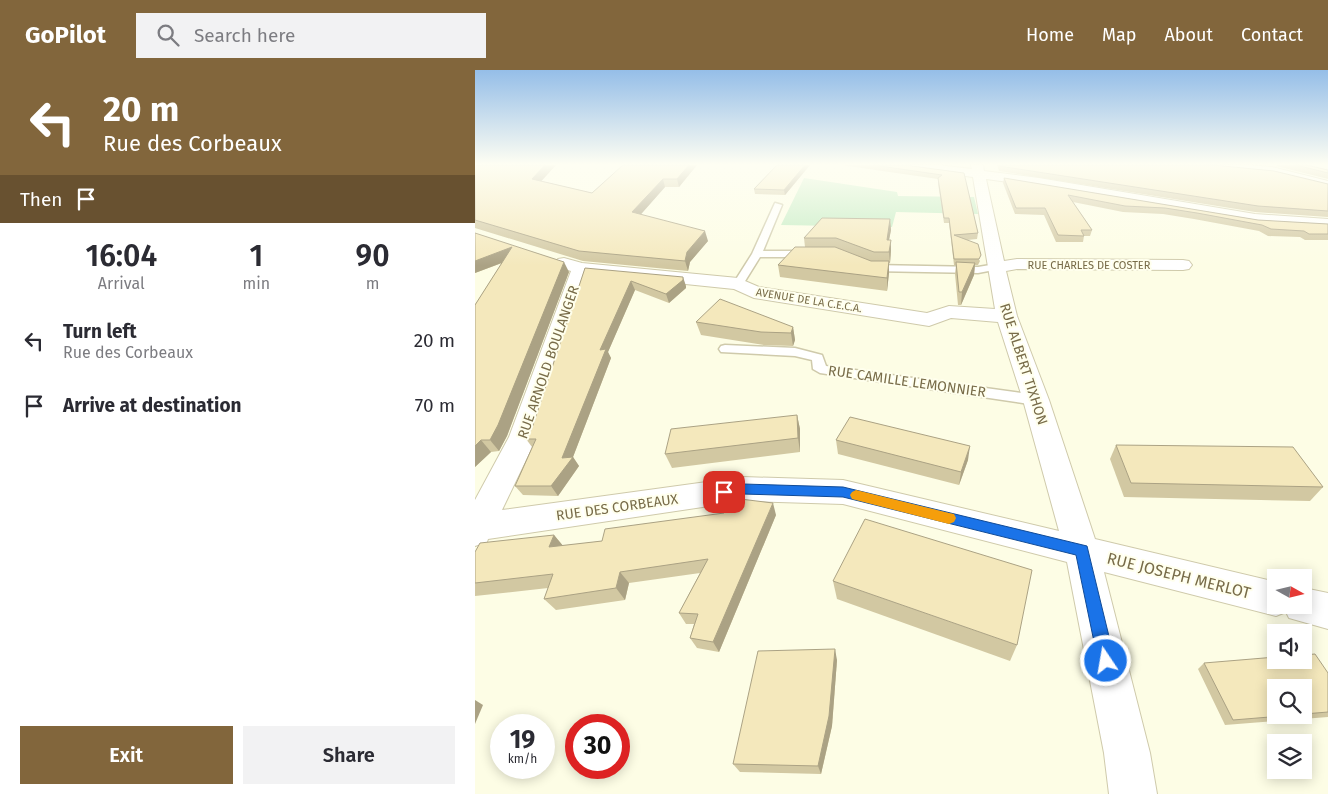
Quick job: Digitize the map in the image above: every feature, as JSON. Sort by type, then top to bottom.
[{"type":"street","name":"RUE ALBERT TIXHON","points":[[983,199],[1007,316],[1037,400],[1082,551],[1127,753],[1133,794]]},
{"type":"street","points":[[1137,199],[1255,219],[1328,224]]},
{"type":"street","name":"RUE ARNOLD BOULANGER","points":[[476,529],[523,437],[581,268],[544,257]]},
{"type":"street","name":"RUE CHARLES DE COSTER","points":[[996,267],[1017,264],[1183,265]]},
{"type":"street","name":"AVENUE DE LA C.E.C.A.","points":[[581,268],[738,284],[754,292],[929,320],[949,312],[1007,316]]},
{"type":"street","name":"RUE DES CORBEAUX","points":[[476,529],[743,489],[843,492],[1082,551]]},
{"type":"street","name":"RUE JOSEPH MERLOT","points":[[1082,551],[1267,597]]},
{"type":"street","points":[[1313,608],[1328,612]]},
{"type":"lane","points":[[738,284],[757,254],[778,205]]},
{"type":"lane","points":[[757,254],[820,254]]},
{"type":"lane","points":[[858,261],[872,268],[978,270],[996,267]]},
{"type":"lane","name":"RUE CAMILLE LEMONNIER","points":[[725,349],[795,352],[817,358],[821,369],[1037,400]]},
{"type":"green space","points":[[794,199],[974,199],[978,214],[896,212],[892,227],[781,225]]},
{"type":"building","points":[[475,199],[644,199],[632,212],[705,231],[687,252],[685,261],[579,251],[475,220]]},
{"type":"building","points":[[941,199],[970,199],[978,233],[954,235],[978,244],[981,255],[979,259],[954,259],[949,218],[944,218]]},
{"type":"building","points":[[1012,199],[1071,199],[1092,230],[1081,230],[1084,236],[1058,235],[1045,208],[1016,208]]},
{"type":"building","points":[[1088,199],[1130,199],[1258,220],[1328,224],[1328,234],[1309,234],[1304,231],[1271,229],[1262,225],[1165,208],[1125,206]]},
{"type":"building","points":[[1211,199],[1328,199],[1328,211],[1258,206]]},
{"type":"building","points":[[822,218],[890,219],[887,240],[891,240],[889,252],[874,252],[836,238],[804,238]]},
{"type":"building","points":[[475,233],[564,262],[498,425],[490,440],[481,440],[475,446],[475,305],[512,247],[475,261]]},
{"type":"building","points":[[795,247],[835,247],[871,261],[889,261],[887,278],[778,265]]},
{"type":"building","points":[[956,262],[975,263],[962,292],[959,292]]},
{"type":"building","points":[[585,268],[683,277],[683,280],[666,294],[631,281],[600,350],[606,349],[562,458],[573,457],[551,486],[515,486],[536,439],[526,439],[532,428]]},
{"type":"building","points":[[720,299],[793,327],[791,333],[761,332],[696,322]]},
{"type":"building","points":[[797,415],[798,438],[665,454],[671,429]]},
{"type":"building","points":[[850,417],[970,446],[961,472],[836,440]]},
{"type":"building","points":[[1116,445],[1293,447],[1323,487],[1131,483]]},
{"type":"building","points":[[732,498],[773,503],[713,642],[690,638],[698,614],[679,613],[708,559],[620,572],[616,588],[544,599],[553,574],[475,583],[475,552],[480,543],[554,535],[549,547],[602,541],[605,529],[724,513]]},
{"type":"building","points":[[865,519],[1032,570],[1017,645],[833,581]]},
{"type":"building","points":[[835,649],[829,716],[818,766],[733,764],[758,651]]},
{"type":"building","points":[[1312,654],[1315,654],[1328,673],[1328,712],[1312,713],[1312,679],[1267,679],[1267,717],[1233,720],[1204,663],[1267,658],[1267,669],[1312,669]]},
{"type":"slow traffic","points":[[856,495],[949,518]]},
{"type":"route","points":[[724,492],[743,489],[843,492],[1082,551],[1106,661]]}]
